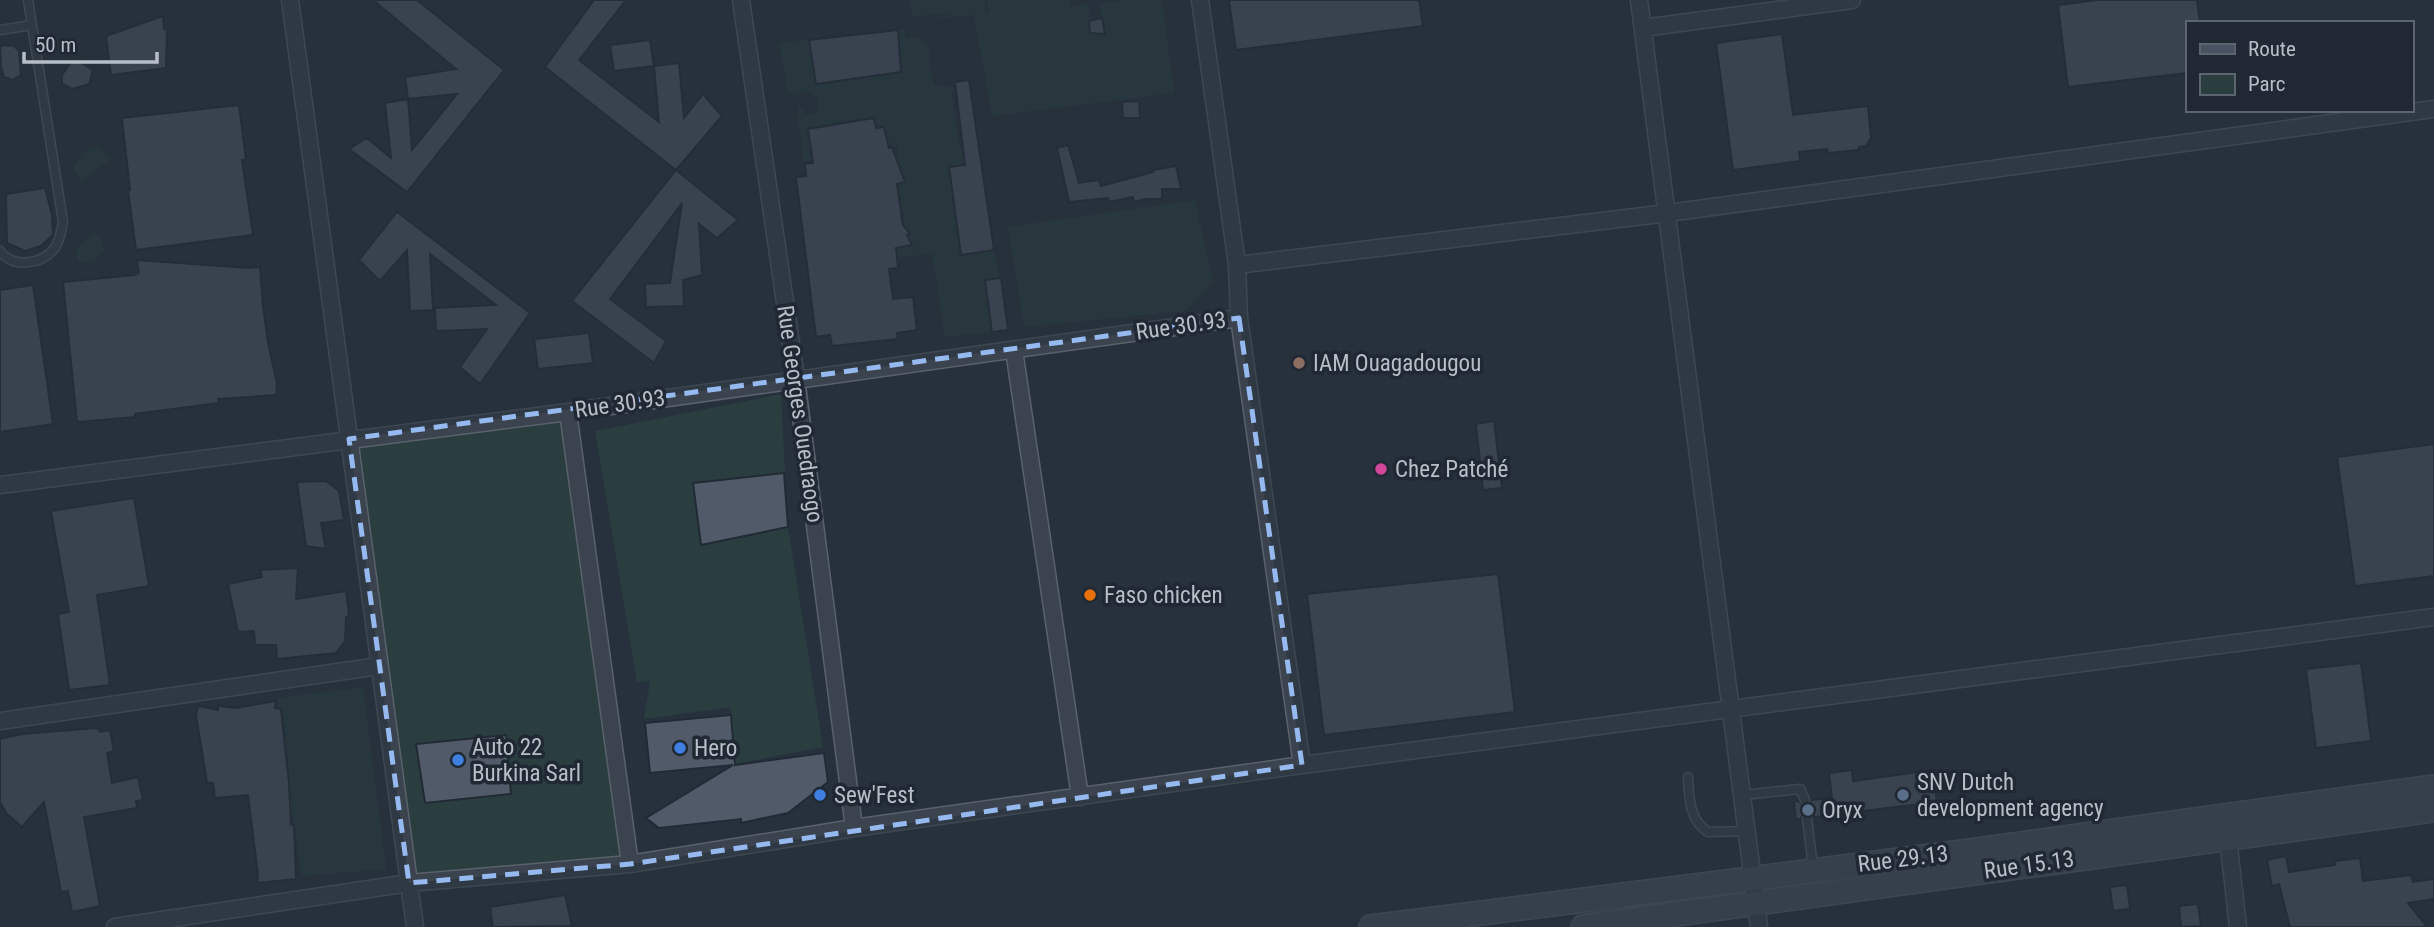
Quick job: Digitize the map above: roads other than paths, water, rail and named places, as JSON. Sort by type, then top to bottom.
[{"type":"main road","name":"Rue 29.13","points":[[1371,927],[1754,879],[2434,787]]},
{"type":"main road","name":"Rue 15.13","points":[[1583,927],[2434,810]]},
{"type":"street","points":[[290,0],[415,927]]},
{"type":"street","name":"Rue Georges Ouedraogo","points":[[741,0],[796,378],[854,828]]},
{"type":"street","points":[[1200,0],[1237,265],[1239,318],[1302,765]]},
{"type":"street","points":[[1639,0],[1759,927]]},
{"type":"street","points":[[1643,28],[1852,0]]},
{"type":"street","points":[[1237,265],[1668,213],[2434,110]]},
{"type":"street","name":"Rue 30.93","points":[[0,485],[568,412],[1239,318]]},
{"type":"street","points":[[1014,350],[1080,797]]},
{"type":"street","points":[[568,412],[630,864]]},
{"type":"street","points":[[115,927],[409,883],[630,864],[854,828],[1302,765],[2434,617]]},
{"type":"street","points":[[0,721],[379,666]]},
{"type":"street","points":[[2228,838],[2238,927]]},
{"type":"lane","points":[[0,251],[2,255],[19,262],[41,261],[57,247],[63,222],[27,0]]},
{"type":"lane","points":[[0,30],[32,25]]},
{"type":"lane","points":[[1688,777],[1689,799],[1694,818],[1703,829],[1708,832],[1747,831]]},
{"type":"lane","points":[[1743,795],[1800,789],[1805,800]]},
{"type":"lane","points":[[1807,818],[1813,871]]},
{"type":"place","name":"IAM Ouagadougou","points":[[1299,363]]},
{"type":"place","name":"Chez Patché","points":[[1381,469]]},
{"type":"place","name":"Faso chicken","points":[[1090,595]]},
{"type":"place","name":"Hero","points":[[680,748]]},
{"type":"place","name":"Auto 22 Burkina Sarl","points":[[458,760]]},
{"type":"place","name":"Sew'Fest","points":[[820,795]]},
{"type":"place","name":"SNV Dutch development agency","points":[[1903,795]]},
{"type":"place","name":"Oryx","points":[[1808,810]]}]
